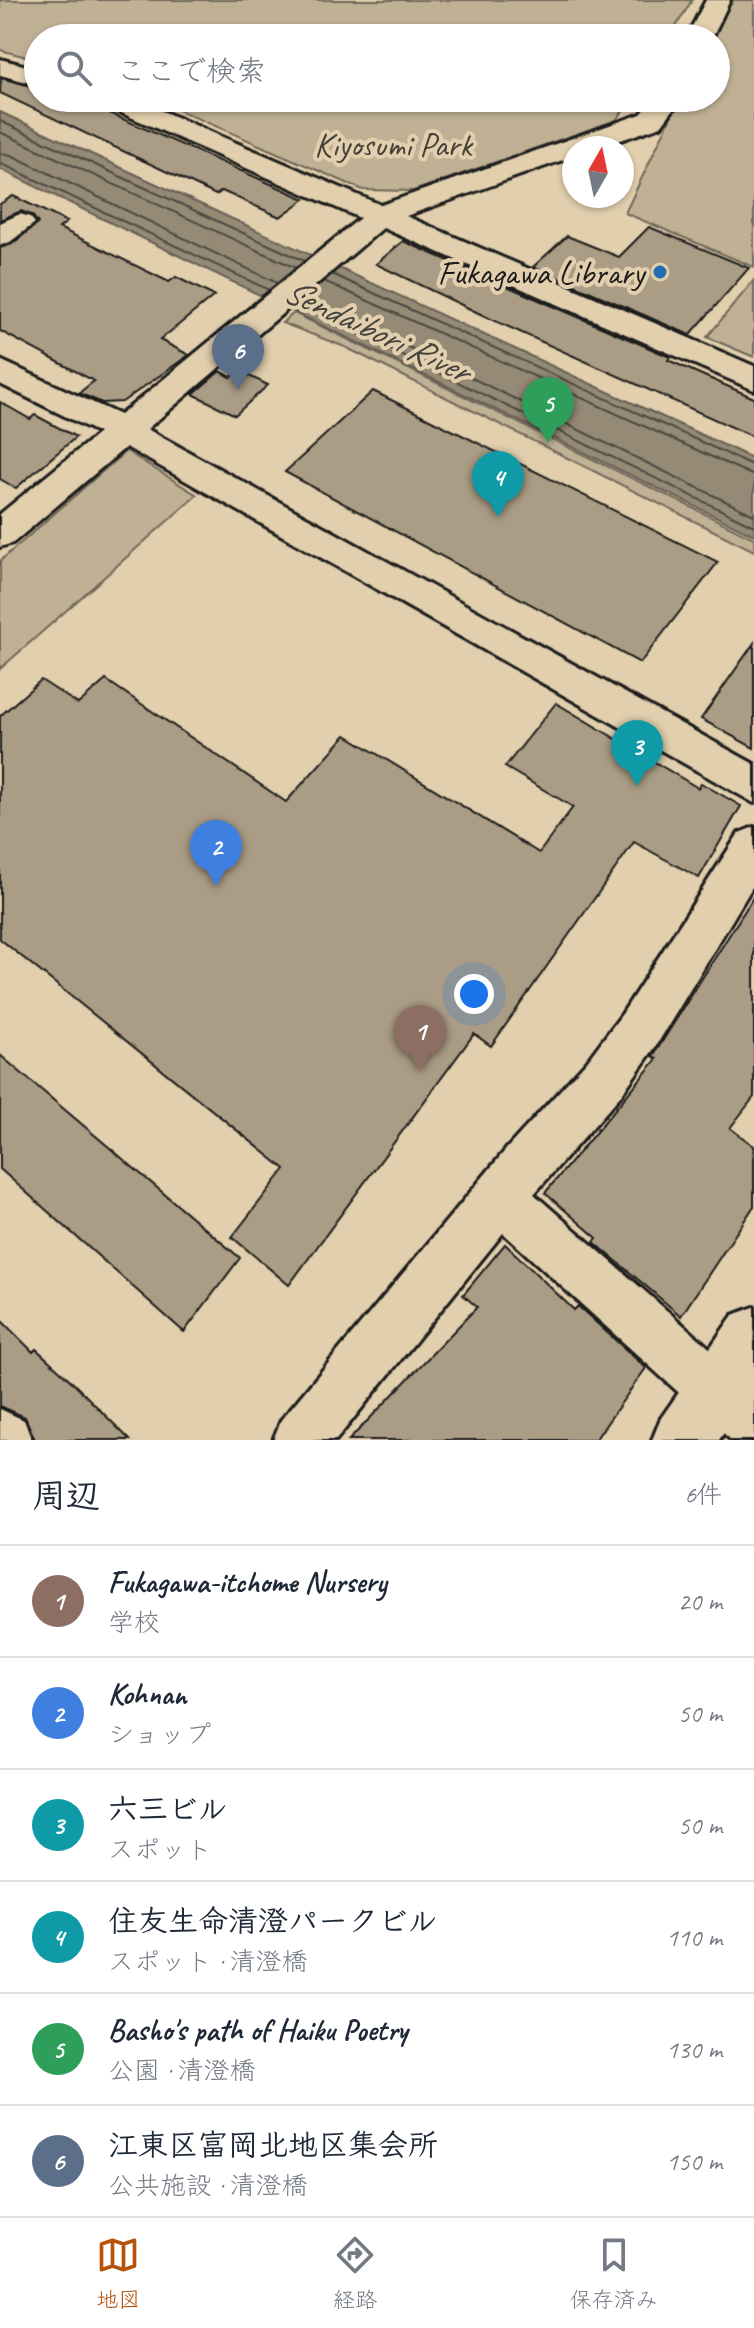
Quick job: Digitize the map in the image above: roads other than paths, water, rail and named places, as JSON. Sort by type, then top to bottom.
[{"type":"main road","points":[[683,1440],[735,1407],[754,1336]]},
{"type":"street","points":[[706,24],[718,0]]},
{"type":"street","points":[[0,67],[24,73]]},
{"type":"street","points":[[142,112],[754,379]]},
{"type":"street","points":[[0,534],[381,215],[651,120],[661,112]]},
{"type":"street","points":[[0,371],[122,430],[754,785]]},
{"type":"street","points":[[301,1440],[604,1078],[639,1030],[754,846]]},
{"type":"street","points":[[501,1198],[735,1407]]},
{"type":"water","name":"Sendaibori River","points":[[0,112],[754,459],[754,535],[0,169]]},
{"type":"place","name":"Fukagawa Library","points":[[660,272]]},
{"type":"place","name":"江東区富岡北地区集会所","points":[[238,390]]},
{"type":"place","name":"Basho's path of Haiku Poetry","points":[[548,443]]},
{"type":"place","name":"住友生命清澄パークビル","points":[[498,517]]},
{"type":"place","name":"六三ビル","points":[[637,786]]},
{"type":"place","name":"Kohnan","points":[[216,886]]},
{"type":"place","name":"Fukagawa-itchome Nursery","points":[[420,1071]]},
{"type":"park label","name":"Kiyosumi Park","points":[[393,144]]}]
